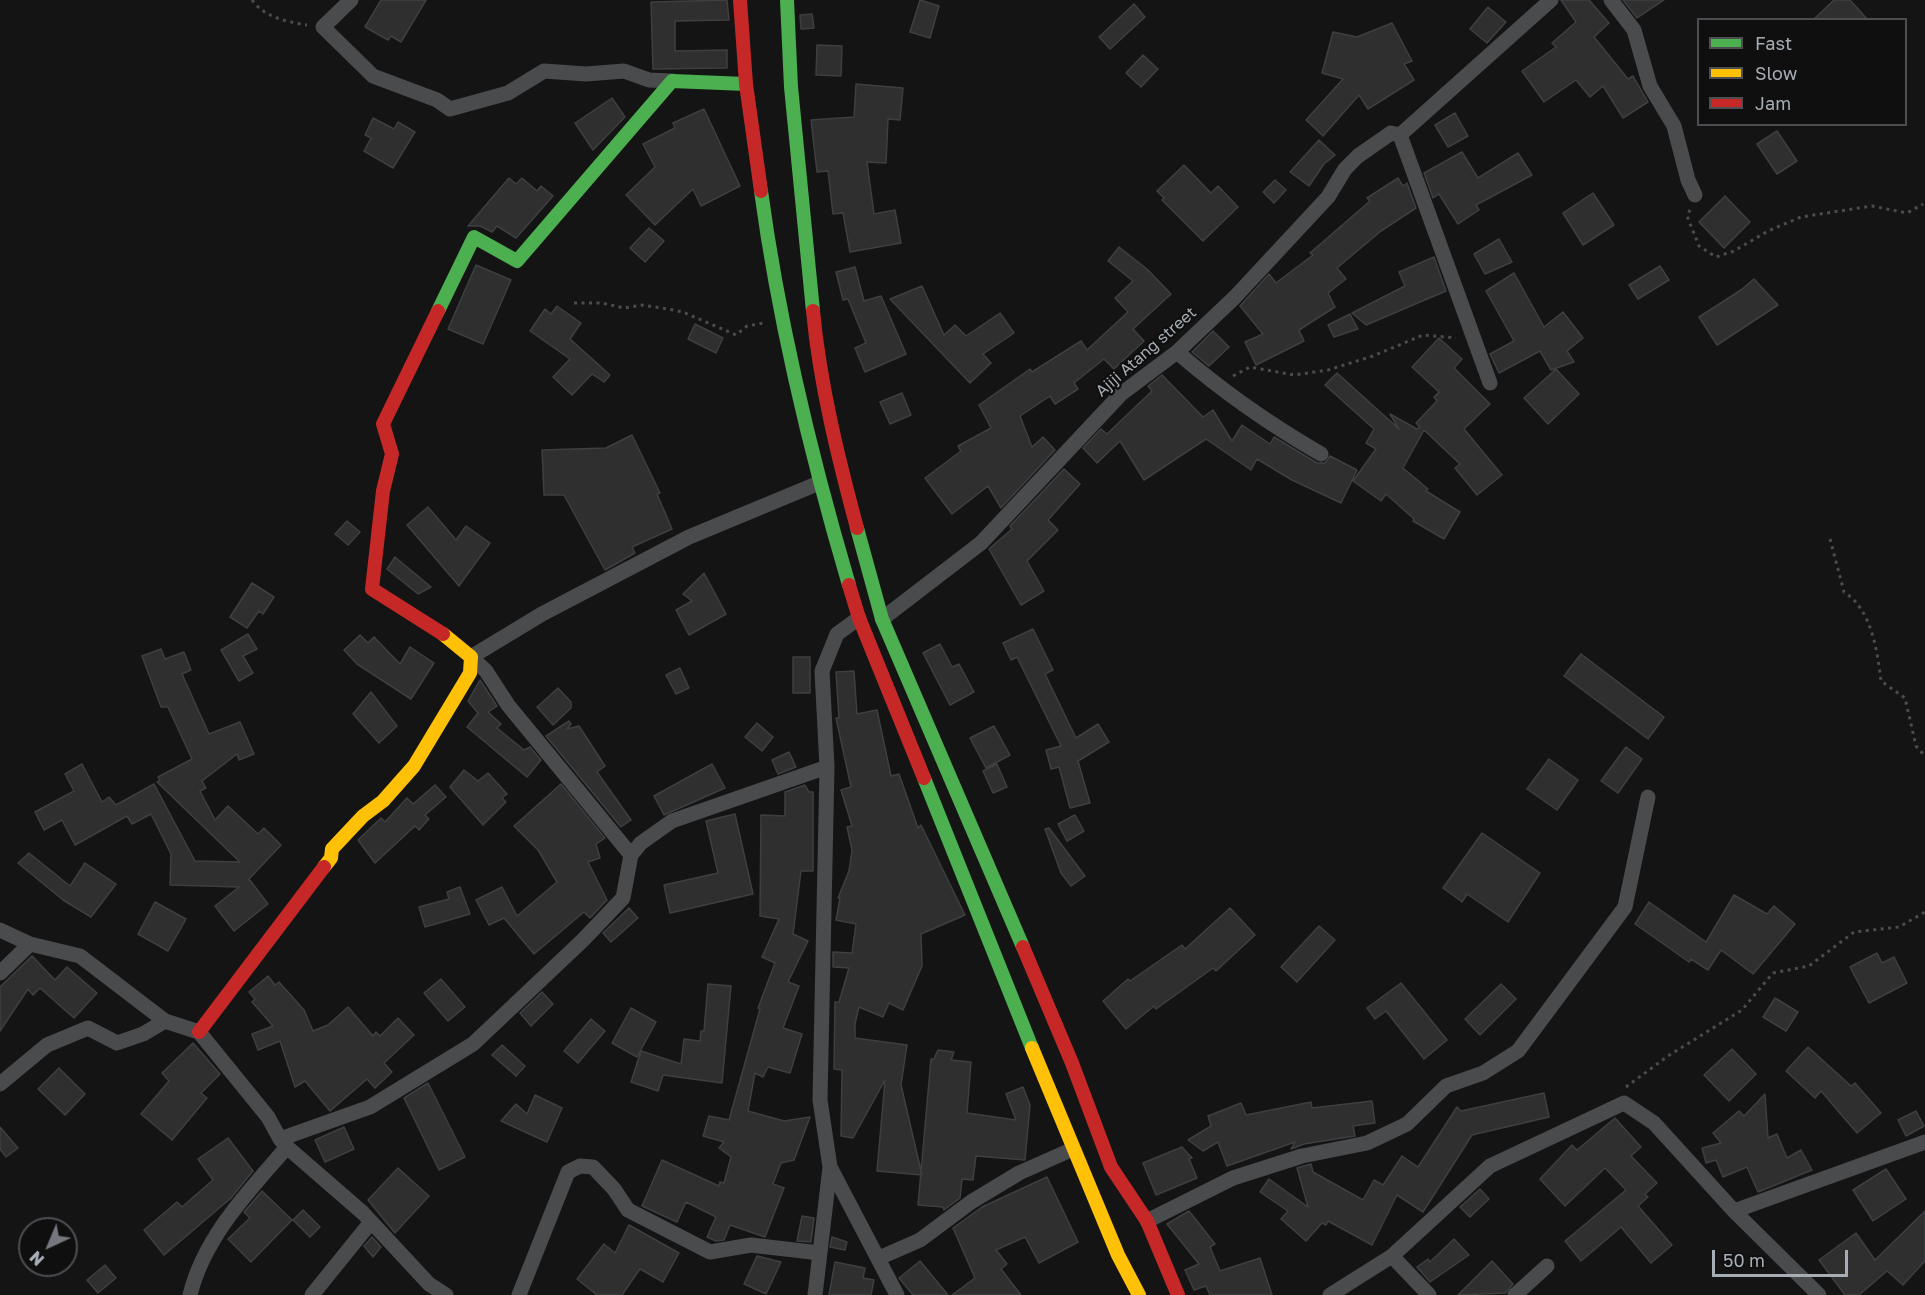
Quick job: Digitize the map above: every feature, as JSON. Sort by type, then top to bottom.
[{"type":"main road","points":[[740,0],[746,84],[770,257],[819,483],[859,618],[1072,1149],[1118,1255],[1139,1295]]},
{"type":"main road","points":[[787,0],[791,87],[817,354],[838,458],[882,620],[1067,1052],[1111,1167],[1147,1221],[1178,1295]]},
{"type":"main road","points":[[199,1032],[332,858],[332,849],[363,816],[383,801],[414,766],[470,674],[471,657],[448,638],[372,589],[383,491],[392,454],[383,424],[474,237],[517,261],[672,81],[746,84]]},
{"type":"street","points":[[351,0],[323,27],[373,76],[437,100],[450,109],[508,93],[544,71],[586,74],[624,71],[650,80],[672,81]]},
{"type":"street","name":"Ajiji Atang street","points":[[882,620],[981,543],[1121,394],[1177,352],[1235,297],[1328,197],[1345,170],[1358,156],[1391,134],[1400,135],[1551,0]]},
{"type":"street","points":[[1611,0],[1634,30],[1650,86],[1674,126],[1688,180],[1695,195]]},
{"type":"street","points":[[1400,135],[1490,383]]},
{"type":"street","points":[[1177,352],[1215,386],[1274,426],[1322,454]]},
{"type":"street","points":[[631,855],[508,705],[486,671],[471,657],[542,614],[689,537],[819,483]]},
{"type":"street","points":[[815,1295],[830,1167],[820,1100],[827,767],[822,671],[837,634],[859,618]]},
{"type":"street","points":[[190,1295],[214,1238],[283,1143],[370,1107],[472,1044],[583,940],[623,898],[631,855],[641,843],[672,821],[827,767]]},
{"type":"street","points":[[1147,1221],[1233,1178],[1302,1156],[1367,1143],[1407,1124],[1446,1086],[1483,1073],[1518,1051],[1624,907],[1648,797]]},
{"type":"street","points":[[0,930],[30,945],[80,956],[165,1021],[199,1032],[268,1117],[283,1143],[371,1222],[429,1284],[446,1295]]},
{"type":"street","points":[[0,973],[30,945]]},
{"type":"street","points":[[0,1084],[47,1045],[88,1028],[117,1042],[143,1034],[165,1021]]},
{"type":"street","points":[[1330,1295],[1392,1256],[1490,1166],[1624,1103],[1654,1123],[1734,1211],[1819,1295]]},
{"type":"street","points":[[1734,1211],[1925,1142]]},
{"type":"street","points":[[879,1258],[920,1240],[971,1202],[1019,1173],[1072,1149]]},
{"type":"street","points":[[519,1295],[568,1172],[580,1166],[592,1167],[614,1189],[628,1210],[710,1252],[751,1245],[820,1253]]},
{"type":"street","points":[[830,1167],[897,1295]]},
{"type":"street","points":[[312,1295],[371,1222]]},
{"type":"street","points":[[1392,1256],[1429,1295]]},
{"type":"street","points":[[1515,1295],[1547,1266]]},
{"type":"path","points":[[252,0],[259,10],[290,23],[323,27]]},
{"type":"path","points":[[1695,195],[1687,216],[1699,246],[1716,257],[1734,251],[1768,231],[1801,217],[1872,206],[1907,213],[1923,204]]},
{"type":"path","points":[[574,303],[602,303],[624,308],[642,305],[668,309],[683,312],[736,335],[747,326],[783,319]]},
{"type":"path","points":[[1215,386],[1250,367],[1294,375],[1328,370],[1373,357],[1424,335],[1474,341]]},
{"type":"path","points":[[1830,539],[1844,592],[1858,601],[1877,647],[1881,681],[1905,698],[1916,746],[1925,756]]},
{"type":"path","points":[[1618,1094],[1668,1056],[1742,1010],[1773,973],[1809,966],[1854,932],[1899,927],[1925,912]]},
{"type":"building","points":[[381,0],[426,0],[401,42],[391,36],[388,40],[365,27]]},
{"type":"building","points":[[727,0],[729,20],[675,21],[675,51],[727,50],[727,68],[653,69],[651,2]]},
{"type":"building","points":[[920,0],[939,6],[930,38],[910,32]]},
{"type":"building","points":[[1561,0],[1589,0],[1609,23],[1594,37],[1628,79],[1633,76],[1648,102],[1623,118],[1603,86],[1590,97],[1576,80],[1544,102],[1522,71],[1556,47],[1552,43],[1576,22]]},
{"type":"building","points":[[1623,0],[1664,0],[1637,18]]},
{"type":"building","points":[[1834,0],[1850,0],[1866,18],[1815,18]]},
{"type":"building","points":[[1134,4],[1145,17],[1110,49],[1099,37]]},
{"type":"building","points":[[1488,7],[1506,22],[1487,43],[1470,29]]},
{"type":"building","points":[[812,14],[814,28],[801,29],[800,15]]},
{"type":"building","points":[[1392,23],[1412,61],[1404,64],[1414,80],[1368,109],[1359,95],[1323,136],[1306,120],[1343,79],[1322,73],[1333,32],[1357,37]]},
{"type":"building","points":[[817,45],[842,46],[841,76],[816,75]]},
{"type":"building","points":[[1143,55],[1158,69],[1141,87],[1126,73]]},
{"type":"building","points":[[856,84],[903,88],[900,120],[888,119],[886,163],[867,162],[874,214],[895,210],[901,243],[850,252],[843,213],[833,214],[828,171],[817,172],[811,120],[854,117]]},
{"type":"building","points":[[612,98],[625,117],[593,150],[575,123]]},
{"type":"building","points":[[704,109],[740,186],[701,206],[693,189],[655,225],[626,195],[655,167],[643,144],[675,128],[673,123]]},
{"type":"building","points":[[1455,113],[1468,136],[1448,147],[1435,125]]},
{"type":"building","points":[[373,118],[394,129],[398,122],[415,132],[393,168],[364,151],[371,138],[365,135]]},
{"type":"building","points":[[1777,131],[1797,161],[1777,174],[1757,144]]},
{"type":"building","points":[[1319,140],[1335,155],[1324,164],[1309,186],[1290,172]]},
{"type":"building","points":[[1462,152],[1478,178],[1518,153],[1532,175],[1476,205],[1479,210],[1458,224],[1439,194],[1433,198],[1424,173]]},
{"type":"building","points":[[1184,165],[1211,193],[1218,186],[1238,207],[1203,241],[1162,200],[1164,198],[1157,191]]},
{"type":"building","points":[[509,178],[516,184],[522,178],[537,191],[541,186],[553,196],[516,238],[497,226],[492,232],[480,226],[468,226]]},
{"type":"building","points":[[1398,178],[1403,186],[1407,183],[1416,208],[1381,231],[1337,268],[1346,279],[1328,293],[1335,307],[1299,330],[1304,341],[1256,365],[1245,342],[1263,334],[1240,306],[1269,274],[1276,283],[1313,255],[1310,253],[1370,201],[1367,198]]},
{"type":"building","points":[[1275,180],[1286,190],[1274,203],[1263,192]]},
{"type":"building","points":[[1593,193],[1614,225],[1583,245],[1563,213]]},
{"type":"building","points":[[1725,196],[1750,222],[1724,248],[1699,222]]},
{"type":"building","points":[[649,228],[664,241],[645,262],[630,248]]},
{"type":"building","points":[[1499,239],[1512,262],[1485,274],[1474,254]]},
{"type":"building","points":[[1119,247],[1148,270],[1171,294],[1133,329],[1144,341],[1114,369],[1104,359],[1074,383],[1078,389],[1055,404],[1050,396],[1020,416],[1032,447],[1043,437],[1055,450],[1001,508],[988,486],[952,514],[925,478],[961,451],[958,446],[991,428],[979,405],[1030,369],[1032,372],[1081,341],[1087,350],[1128,312],[1115,298],[1133,281],[1108,261]]},
{"type":"building","points":[[1434,257],[1446,291],[1366,325],[1352,313],[1405,286],[1399,272]]},
{"type":"building","points":[[476,265],[511,280],[483,344],[448,329]]},
{"type":"building","points":[[1660,266],[1669,280],[1638,299],[1629,285]]},
{"type":"building","points":[[855,267],[864,301],[881,296],[906,354],[865,372],[855,348],[866,343],[848,299],[843,300],[836,272]]},
{"type":"building","points":[[1514,273],[1544,327],[1563,312],[1583,338],[1567,351],[1574,362],[1551,370],[1540,351],[1499,373],[1490,354],[1514,341],[1486,291]]},
{"type":"building","points":[[1754,279],[1778,305],[1717,345],[1699,317]]},
{"type":"building","points":[[922,286],[944,335],[955,325],[966,336],[1000,313],[1014,333],[983,354],[991,363],[970,383],[890,299]]},
{"type":"building","points":[[557,306],[581,323],[570,339],[610,375],[604,382],[592,374],[572,395],[553,377],[570,359],[530,331],[545,309],[551,314]]},
{"type":"building","points":[[1350,314],[1358,329],[1334,337],[1328,325]]},
{"type":"building","points":[[695,324],[723,338],[716,353],[688,339]]},
{"type":"building","points":[[1213,331],[1229,347],[1209,366],[1192,352]]},
{"type":"building","points":[[1439,338],[1462,359],[1454,368],[1490,404],[1464,429],[1502,475],[1477,495],[1455,468],[1460,464],[1424,430],[1403,468],[1428,489],[1426,491],[1460,512],[1444,539],[1413,521],[1414,519],[1386,494],[1381,501],[1353,481],[1376,449],[1366,443],[1374,429],[1325,385],[1337,373],[1399,429],[1390,414],[1417,429],[1420,427],[1416,423],[1437,401],[1434,397],[1439,392],[1412,367]]},
{"type":"building","points":[[1556,369],[1579,394],[1548,424],[1524,398]]},
{"type":"building","points":[[1162,375],[1203,417],[1213,410],[1232,441],[1242,425],[1270,444],[1274,437],[1317,463],[1325,463],[1330,456],[1357,470],[1341,503],[1292,480],[1257,459],[1251,470],[1206,439],[1144,480],[1120,441],[1097,463],[1083,448],[1101,429],[1107,434],[1152,391],[1148,386]]},
{"type":"building","points":[[902,393],[911,415],[890,424],[880,402]]},
{"type":"building","points":[[632,435],[660,493],[657,494],[672,529],[632,547],[635,553],[605,570],[564,495],[544,495],[542,450],[606,448]]},
{"type":"building","points":[[1064,469],[1080,484],[1048,520],[1058,530],[1027,561],[1044,591],[1021,605],[989,549],[1012,529],[1010,526]]},
{"type":"building","points":[[428,507],[456,540],[466,526],[490,543],[459,586],[407,525]]},
{"type":"building","points":[[347,521],[360,532],[348,545],[335,534]]},
{"type":"building","points":[[395,557],[431,587],[418,594],[387,569]]},
{"type":"building","points":[[704,573],[726,614],[689,635],[676,610],[692,601],[683,594]]},
{"type":"building","points":[[252,583],[274,597],[263,614],[259,611],[247,628],[230,617]]},
{"type":"building","points":[[1033,629],[1053,670],[1045,674],[1076,738],[1098,724],[1109,742],[1078,761],[1090,803],[1070,808],[1059,767],[1051,769],[1046,750],[1061,746],[1017,657],[1011,660],[1003,643]]},
{"type":"building","points":[[248,634],[257,649],[243,656],[253,673],[239,681],[221,650]]},
{"type":"building","points":[[360,635],[368,643],[374,637],[400,664],[410,647],[434,663],[411,699],[357,664],[344,650]]},
{"type":"building","points":[[940,644],[952,667],[959,664],[974,692],[950,705],[923,653]]},
{"type":"building","points":[[161,649],[165,659],[184,652],[191,670],[182,674],[209,734],[240,722],[254,754],[239,760],[237,754],[202,781],[206,788],[200,791],[215,820],[228,806],[258,834],[264,828],[281,845],[249,879],[268,904],[234,931],[215,906],[239,887],[170,885],[171,854],[151,814],[132,824],[127,816],[75,845],[62,820],[44,830],[35,812],[74,791],[65,774],[82,764],[102,802],[109,797],[116,805],[154,784],[195,861],[240,862],[157,782],[160,780],[158,777],[192,759],[168,707],[161,707],[142,656]]},
{"type":"building","points":[[1581,654],[1664,717],[1648,739],[1564,676]]},
{"type":"building","points":[[793,657],[810,657],[810,693],[793,693]]},
{"type":"building","points":[[680,668],[689,688],[676,694],[666,675]]},
{"type":"building","points":[[854,671],[857,714],[877,710],[891,776],[899,774],[918,828],[921,825],[965,915],[921,934],[922,966],[903,1010],[889,1003],[883,1017],[859,1007],[855,1024],[855,1038],[907,1045],[901,1085],[922,1175],[877,1171],[885,1080],[853,1138],[841,1136],[842,1070],[834,1069],[835,1002],[839,1002],[849,968],[833,967],[833,952],[852,953],[856,924],[836,920],[840,898],[838,898],[849,871],[852,850],[847,827],[852,826],[841,790],[851,787],[836,718],[839,718],[836,672]]},
{"type":"building","points":[[480,680],[497,706],[488,712],[501,724],[497,728],[524,750],[530,747],[541,760],[527,777],[467,727],[478,713],[468,701]]},
{"type":"building","points":[[558,688],[571,702],[571,708],[553,725],[537,707]]},
{"type":"building","points":[[371,692],[397,726],[379,743],[353,714]]},
{"type":"building","points":[[569,721],[571,724],[567,729],[579,726],[605,766],[597,772],[631,820],[621,827],[546,736]]},
{"type":"building","points":[[757,723],[773,737],[762,751],[745,737]]},
{"type":"building","points":[[994,726],[1010,755],[986,768],[970,738]]},
{"type":"building","points":[[1626,747],[1642,759],[1618,793],[1601,781]]},
{"type":"building","points":[[789,752],[796,767],[778,774],[772,760]]},
{"type":"building","points":[[1549,759],[1578,780],[1557,810],[1527,789]]},
{"type":"building","points":[[712,764],[725,788],[664,815],[654,796]]},
{"type":"building","points":[[997,764],[1007,787],[993,793],[983,771]]},
{"type":"building","points":[[464,770],[478,781],[488,773],[507,794],[502,798],[506,802],[483,825],[450,787]]},
{"type":"building","points":[[561,784],[605,838],[596,844],[600,858],[588,862],[607,900],[590,918],[584,912],[534,954],[504,918],[489,925],[476,900],[502,887],[517,916],[557,882],[538,850],[514,826]]},
{"type":"building","points":[[435,785],[446,797],[425,815],[429,819],[419,830],[415,826],[375,863],[358,840],[381,818],[385,822],[407,798],[413,804]]},
{"type":"building","points":[[805,785],[809,792],[813,792],[813,871],[801,871],[793,934],[808,941],[788,982],[799,986],[783,1028],[802,1034],[790,1073],[768,1067],[763,1077],[755,1073],[748,1111],[784,1121],[810,1117],[794,1160],[781,1163],[773,1184],[784,1188],[765,1237],[730,1225],[724,1240],[716,1241],[707,1237],[716,1217],[686,1202],[677,1222],[642,1206],[662,1160],[719,1186],[720,1182],[724,1183],[731,1157],[719,1148],[724,1142],[703,1136],[709,1116],[729,1120],[760,1009],[758,1008],[775,963],[762,957],[779,919],[760,916],[761,815],[785,816],[785,792]]},
{"type":"building","points":[[735,814],[753,894],[670,913],[664,885],[718,873],[706,821]]},
{"type":"building","points":[[1075,815],[1084,831],[1067,841],[1058,824]]},
{"type":"building","points":[[1049,828],[1085,876],[1071,886],[1061,873],[1045,829]]},
{"type":"building","points":[[1482,833],[1540,873],[1508,922],[1467,894],[1462,902],[1443,888]]},
{"type":"building","points":[[29,853],[70,886],[85,863],[116,884],[91,917],[63,900],[18,863]]},
{"type":"building","points":[[460,887],[470,914],[425,927],[419,907],[449,899],[447,892]]},
{"type":"building","points":[[1734,895],[1767,914],[1774,906],[1795,924],[1753,974],[1721,950],[1708,970],[1691,959],[1689,962],[1635,924],[1649,902],[1706,942]]},
{"type":"building","points":[[155,902],[186,919],[168,951],[138,934]]},
{"type":"building","points":[[629,908],[638,918],[611,942],[603,933]]},
{"type":"building","points":[[1230,908],[1255,935],[1216,971],[1213,968],[1156,1009],[1154,1006],[1126,1029],[1103,1001],[1128,979],[1130,981],[1182,945],[1185,949]]},
{"type":"building","points":[[1319,926],[1335,940],[1297,982],[1281,967]]},
{"type":"building","points":[[1877,953],[1882,963],[1894,957],[1907,983],[1869,1003],[1850,967]]},
{"type":"building","points":[[32,956],[55,980],[67,967],[97,993],[74,1018],[40,988],[33,995],[28,989],[0,1031],[0,987]]},
{"type":"building","points":[[268,976],[275,985],[279,982],[304,1010],[313,1031],[328,1025],[348,1007],[373,1036],[376,1032],[380,1036],[398,1018],[414,1035],[384,1063],[392,1072],[375,1088],[367,1079],[330,1111],[305,1081],[295,1087],[280,1041],[258,1050],[252,1034],[273,1026],[252,1002],[255,999],[249,992]]},
{"type":"building","points":[[441,979],[465,1007],[448,1021],[424,993]]},
{"type":"building","points":[[1401,983],[1447,1040],[1424,1059],[1386,1011],[1375,1019],[1367,1008]]},
{"type":"building","points":[[708,984],[731,986],[722,1083],[663,1075],[658,1091],[631,1082],[641,1051],[681,1064],[684,1039],[700,1041],[701,1031],[704,1031]]},
{"type":"building","points":[[1501,984],[1516,999],[1480,1035],[1465,1019]]},
{"type":"building","points":[[542,992],[553,1004],[531,1026],[520,1013]]},
{"type":"building","points":[[1775,998],[1798,1012],[1786,1031],[1763,1017]]},
{"type":"building","points":[[631,1008],[656,1022],[637,1057],[612,1043]]},
{"type":"building","points":[[591,1019],[605,1031],[578,1063],[564,1051]]},
{"type":"building","points":[[193,1043],[220,1074],[201,1093],[207,1098],[172,1140],[141,1114],[169,1081],[162,1073]]},
{"type":"building","points":[[502,1045],[525,1066],[516,1076],[492,1055]]},
{"type":"building","points":[[1808,1047],[1851,1086],[1855,1083],[1881,1113],[1857,1133],[1821,1091],[1815,1098],[1786,1071]]},
{"type":"building","points":[[1732,1049],[1756,1074],[1729,1101],[1704,1075]]},
{"type":"building","points":[[938,1050],[954,1052],[951,1060],[971,1062],[967,1113],[1016,1120],[1006,1094],[1023,1087],[1030,1105],[1025,1160],[976,1156],[973,1180],[962,1179],[960,1198],[944,1210],[943,1207],[918,1205],[931,1059],[934,1059]]},
{"type":"building","points":[[59,1068],[85,1094],[65,1115],[38,1089]]},
{"type":"building","points":[[428,1083],[465,1157],[439,1170],[404,1098]]},
{"type":"building","points":[[1544,1093],[1549,1117],[1472,1135],[1423,1212],[1397,1195],[1372,1245],[1328,1221],[1326,1225],[1322,1223],[1306,1241],[1281,1219],[1288,1211],[1260,1192],[1269,1179],[1308,1207],[1297,1168],[1311,1164],[1313,1172],[1363,1200],[1374,1180],[1383,1185],[1402,1156],[1418,1167],[1457,1107],[1461,1111]]},
{"type":"building","points":[[1765,1094],[1768,1138],[1777,1134],[1787,1158],[1801,1150],[1812,1170],[1758,1192],[1747,1167],[1723,1177],[1716,1160],[1706,1163],[1702,1148],[1721,1143],[1713,1133],[1739,1111],[1744,1116]]},
{"type":"building","points":[[535,1095],[562,1108],[547,1142],[501,1121],[516,1104],[527,1114]]},
{"type":"building","points":[[1372,1101],[1375,1123],[1353,1126],[1355,1136],[1304,1144],[1291,1149],[1295,1142],[1227,1166],[1218,1142],[1203,1151],[1188,1140],[1211,1126],[1208,1116],[1241,1103],[1246,1115],[1311,1102],[1312,1108]]},
{"type":"building","points":[[1916,1111],[1924,1126],[1906,1136],[1898,1120]]},
{"type":"building","points":[[1615,1118],[1641,1147],[1631,1156],[1657,1183],[1645,1194],[1648,1197],[1638,1206],[1672,1245],[1651,1263],[1621,1227],[1581,1261],[1565,1241],[1626,1190],[1605,1168],[1565,1206],[1540,1179],[1572,1145],[1577,1150]]},
{"type":"building","points":[[0,1127],[18,1148],[6,1157],[0,1149]]},
{"type":"building","points":[[344,1127],[354,1149],[325,1162],[315,1140]]},
{"type":"building","points":[[228,1138],[253,1171],[231,1198],[164,1255],[144,1230],[177,1202],[182,1207],[213,1180],[198,1159]]},
{"type":"building","points":[[1182,1147],[1192,1158],[1189,1159],[1197,1178],[1156,1195],[1143,1163]]},
{"type":"building","points":[[398,1168],[429,1196],[395,1233],[368,1200]]},
{"type":"building","points":[[1886,1169],[1906,1199],[1873,1221],[1853,1190]]},
{"type":"building","points":[[1047,1177],[1078,1242],[1039,1263],[1025,1237],[996,1250],[1007,1264],[1001,1269],[1021,1295],[952,1295],[975,1278],[953,1228],[982,1207]]},
{"type":"building","points":[[1480,1189],[1489,1199],[1470,1217],[1460,1207]]},
{"type":"building","points":[[262,1191],[292,1220],[251,1262],[228,1239],[250,1218],[244,1212]]},
{"type":"building","points":[[303,1210],[320,1227],[310,1237],[293,1220]]},
{"type":"building","points":[[1189,1211],[1215,1244],[1210,1247],[1220,1271],[1260,1258],[1272,1295],[1210,1295],[1206,1286],[1194,1290],[1185,1270],[1199,1264],[1167,1224]]},
{"type":"building","points":[[1925,1211],[1925,1261],[1903,1285],[1887,1271],[1859,1295],[1845,1295],[1819,1260],[1856,1233],[1875,1260]]},
{"type":"building","points":[[802,1216],[814,1218],[811,1242],[797,1241]]},
{"type":"building","points":[[629,1225],[679,1253],[663,1282],[640,1269],[622,1295],[597,1295],[577,1279],[604,1244],[615,1253]]},
{"type":"building","points":[[372,1237],[381,1247],[373,1257],[364,1246]]},
{"type":"building","points":[[832,1237],[847,1242],[845,1250],[830,1247]]},
{"type":"building","points":[[1454,1239],[1469,1255],[1430,1282],[1417,1267],[1428,1259],[1430,1262]]},
{"type":"building","points":[[757,1256],[781,1262],[766,1294],[744,1284]]},
{"type":"building","points":[[920,1261],[948,1295],[913,1295],[899,1278]]},
{"type":"building","points":[[1492,1261],[1513,1284],[1506,1293],[1458,1295]]},
{"type":"building","points":[[835,1262],[865,1268],[863,1278],[874,1280],[871,1295],[829,1295]]},
{"type":"building","points":[[105,1265],[116,1278],[98,1293],[87,1280]]},
{"type":"traffic: fast","points":[[787,0],[791,87],[813,311]]},
{"type":"traffic: fast","points":[[438,311],[474,237],[517,261],[672,81],[746,84]]},
{"type":"traffic: fast","points":[[761,191],[777,291],[798,390],[849,585]]},
{"type":"traffic: fast","points":[[857,528],[882,619],[1023,947]]},
{"type":"traffic: fast","points":[[924,778],[1032,1048]]},
{"type":"traffic: slow","points":[[324,867],[331,858],[332,849],[363,816],[383,801],[414,766],[470,673],[471,657],[443,634]]},
{"type":"traffic: slow","points":[[1032,1048],[1118,1255],[1139,1295]]},
{"type":"traffic: jam","points":[[740,0],[746,84],[761,191]]},
{"type":"traffic: jam","points":[[438,311],[383,424],[392,454],[383,491],[372,589],[443,634]]},
{"type":"traffic: jam","points":[[813,311],[825,393],[857,528]]},
{"type":"traffic: jam","points":[[849,585],[859,618],[924,778]]},
{"type":"traffic: jam","points":[[199,1032],[324,867]]},
{"type":"traffic: jam","points":[[1023,947],[1072,1063],[1111,1167],[1147,1221],[1178,1295]]}]
